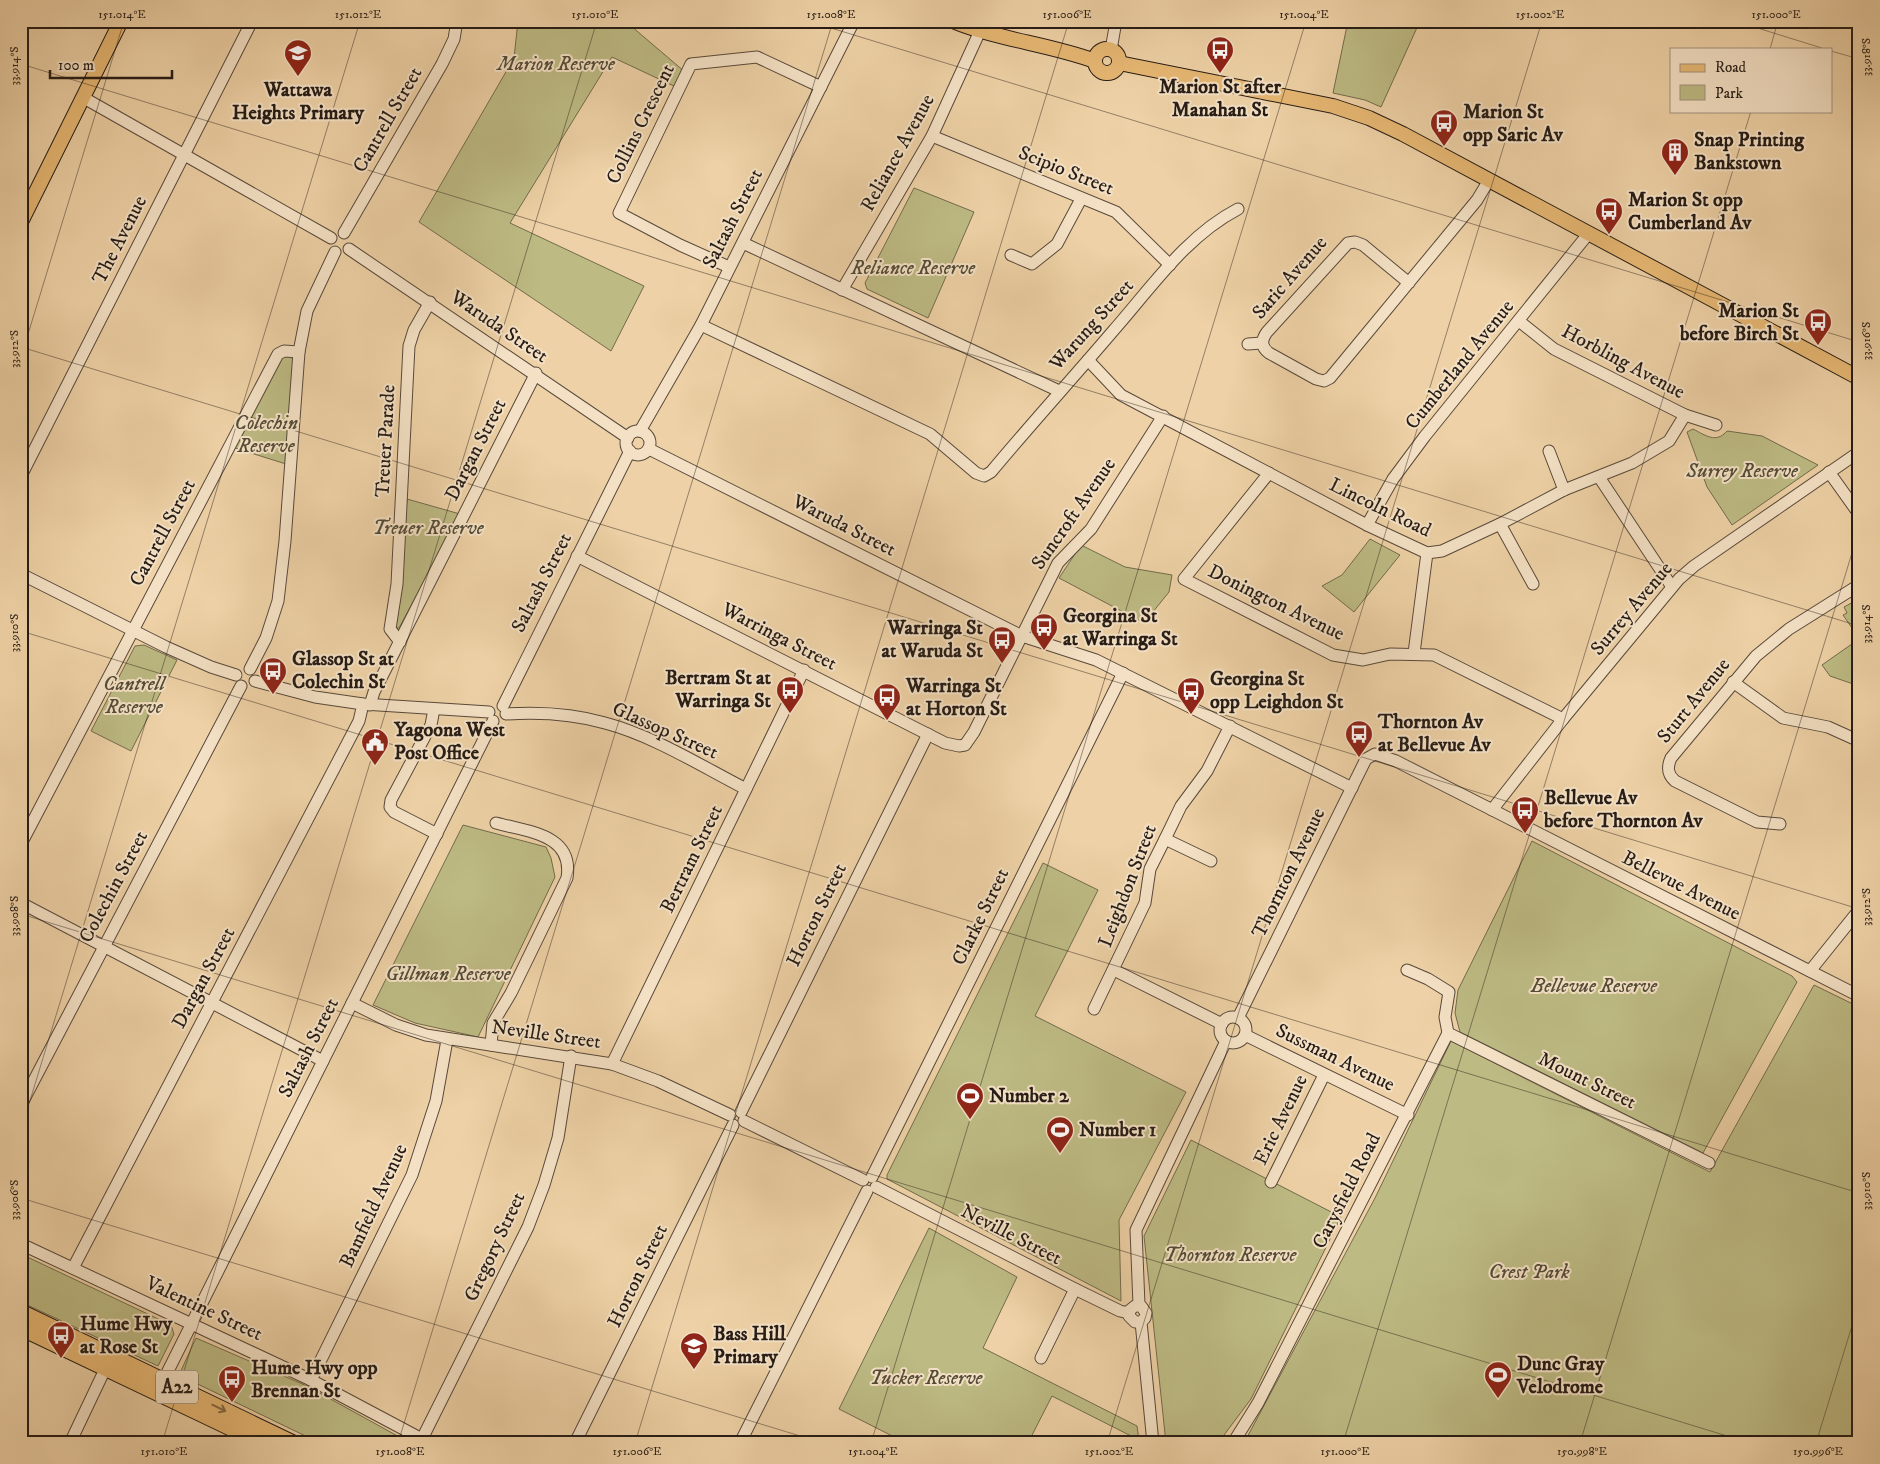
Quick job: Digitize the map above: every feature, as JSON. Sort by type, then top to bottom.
[{"type":"highway","name":"A22","points":[[21,1312],[109,1362]]},
{"type":"highway","name":"A22","points":[[21,1328],[109,1362],[160,1386],[236,1431],[262,1443]]},
{"type":"highway","name":"A22","points":[[236,1431],[293,1443]]},
{"type":"main road","points":[[21,222],[121,21]]},
{"type":"main road","points":[[953,21],[980,31],[1064,50],[1095,61],[1100,71],[1108,73],[1116,70],[1119,63],[1117,55],[1111,50],[1101,52],[1095,61]]},
{"type":"main road","points":[[1119,63],[1353,112],[1386,125],[1859,378]]},
{"type":"street","name":"The Avenue","points":[[21,476],[252,21]]},
{"type":"street","name":"Cantrell Street","points":[[344,234],[442,64],[454,39],[457,21]]},
{"type":"street","name":"Saltash Street","points":[[640,431],[700,325],[729,267],[744,243],[854,21]]},
{"type":"street","points":[[1111,50],[1116,21]]},
{"type":"street","name":"Reliance Avenue","points":[[842,290],[932,136],[980,31]]},
{"type":"street","name":"Collins Crescent","points":[[729,267],[680,245],[619,213],[692,64],[757,57],[821,87]]},
{"type":"street","points":[[84,98],[331,238]]},
{"type":"street","name":"Scipio Street","points":[[932,136],[1116,212],[1170,265]]},
{"type":"street","name":"Saric Avenue","points":[[1262,343],[1269,353],[1328,384],[1477,200],[1489,180]]},
{"type":"street","points":[[1011,255],[1032,264],[1057,244],[1081,199]]},
{"type":"street","name":"Warung Street","points":[[700,325],[930,434],[985,480],[1059,391],[1186,247],[1227,215],[1238,209]]},
{"type":"street","points":[[338,233],[344,234],[350,240],[349,249],[344,253],[335,252],[330,244],[331,238],[338,233]]},
{"type":"street","name":"Cumberland Avenue","points":[[1368,525],[1393,479],[1589,233]]},
{"type":"street","name":"Saric Avenue","points":[[1262,343],[1267,332],[1350,238],[1363,245],[1409,283]]},
{"type":"street","points":[[744,243],[1059,391]]},
{"type":"street","name":"Waruda Street","points":[[349,249],[536,373],[628,438]]},
{"type":"street","points":[[250,669],[266,638],[278,601],[285,541],[299,352],[310,305],[335,252]]},
{"type":"street","name":"Treuer Parade","points":[[400,642],[390,629],[397,584],[409,346],[414,330],[430,302]]},
{"type":"street","name":"Horbling Avenue","points":[[1519,321],[1554,349],[1685,415],[1716,425]]},
{"type":"street","name":"Saric Avenue","points":[[1248,344],[1262,343]]},
{"type":"street","name":"Cantrell Street","points":[[21,844],[278,354],[284,351],[299,352]]},
{"type":"street","name":"Lincoln Road","points":[[1088,360],[1121,395],[1368,525],[1427,553],[1442,551],[1500,524],[1564,490],[1632,463],[1669,441],[1685,415]]},
{"type":"street","name":"Dargan Street","points":[[73,1268],[400,642],[536,373]]},
{"type":"street","name":"Suncroft Avenue","points":[[1022,636],[1058,563],[1090,528],[1164,416]]},
{"type":"street","points":[[640,431],[649,438],[649,449],[640,455],[630,451],[626,445],[628,438],[633,432],[640,431]]},
{"type":"street","name":"Waruda Street","points":[[649,449],[1022,636],[1096,660],[1352,788]]},
{"type":"street","name":"Saltash Street","points":[[504,710],[576,556],[630,451]]},
{"type":"street","points":[[1550,451],[1564,490]]},
{"type":"street","name":"Surrey Avenue","points":[[1492,810],[1563,719],[1672,588],[1694,566],[1859,452]]},
{"type":"street","points":[[1829,472],[1859,514]]},
{"type":"street","name":"Donington Avenue","points":[[1269,473],[1184,579],[1334,655],[1363,660],[1390,654],[1414,653],[1434,655],[1563,719]]},
{"type":"street","points":[[1599,477],[1672,588]]},
{"type":"street","points":[[1500,524],[1533,584]]},
{"type":"street","points":[[1414,653],[1427,553]]},
{"type":"street","name":"Warringa Street","points":[[576,556],[952,746],[968,750],[974,732],[1022,636]]},
{"type":"street","points":[[21,574],[188,657],[236,674]]},
{"type":"street","name":"Sturt Avenue","points":[[1780,824],[1764,823],[1750,818],[1675,781],[1668,771],[1671,758],[1756,656],[1782,635],[1859,585]]},
{"type":"street","points":[[242,668],[250,669],[255,674],[255,681],[249,687],[242,686],[237,681],[236,674],[242,668]]},
{"type":"street","name":"Bertram Street","points":[[612,1064],[804,670]]},
{"type":"street","name":"Clarke Street","points":[[740,1443],[1124,673]]},
{"type":"street","points":[[255,681],[315,697],[366,705],[434,709],[491,716],[502,721],[504,710]]},
{"type":"street","points":[[1733,682],[1783,718],[1833,729],[1859,741]]},
{"type":"street","name":"Colechin Street","points":[[21,1106],[242,686]]},
{"type":"street","points":[[434,709],[431,726],[391,800],[390,807],[394,812],[437,834]]},
{"type":"street","name":"Glassop Street","points":[[504,710],[569,716],[604,722],[635,733],[746,789]]},
{"type":"street","name":"Saltash Street","points":[[160,1386],[437,834],[491,716]]},
{"type":"street","name":"Leighdon Street","points":[[1094,1009],[1145,903],[1150,869],[1164,839],[1181,806],[1207,771],[1230,726]]},
{"type":"street","name":"Horton Street","points":[[575,1443],[928,734]]},
{"type":"street","name":"Bellevue Avenue","points":[[1380,754],[1859,996]]},
{"type":"street","name":"Thornton Avenue","points":[[1238,1018],[1368,757],[1380,754]]},
{"type":"street","points":[[491,1045],[493,1023],[515,985],[567,878],[569,868],[568,859],[557,843],[546,837],[496,823]]},
{"type":"street","points":[[1164,839],[1211,861]]},
{"type":"street","points":[[21,903],[323,1061]]},
{"type":"street","points":[[1810,970],[1859,910]]},
{"type":"street","points":[[1114,970],[1222,1024]]},
{"type":"street","points":[[1407,970],[1428,978],[1449,992],[1445,1017],[1448,1033]]},
{"type":"street","name":"Neville Street","points":[[352,1003],[396,1025],[447,1040],[571,1056],[612,1064],[652,1078],[870,1184],[1075,1289],[1120,1311],[1129,1313]]},
{"type":"street","points":[[1227,1018],[1238,1018],[1245,1023],[1245,1035],[1235,1043],[1226,1041],[1220,1031],[1222,1024],[1227,1018]]},
{"type":"street","name":"Carysfield Road","points":[[1233,1443],[1258,1403],[1408,1115],[1448,1033]]},
{"type":"street","name":"Mount Street","points":[[1448,1033],[1709,1163]]},
{"type":"street","name":"Sussman Avenue","points":[[1245,1035],[1408,1115]]},
{"type":"street","name":"Bamfield Avenue","points":[[311,1380],[412,1175],[436,1101],[447,1040]]},
{"type":"street","points":[[1139,1305],[1136,1230],[1226,1041]]},
{"type":"street","name":"Gregory Street","points":[[421,1441],[528,1227],[544,1185],[561,1120],[571,1056]]},
{"type":"street","name":"Eric Avenue","points":[[1271,1182],[1324,1074]]},
{"type":"street","name":"Valentine Street","points":[[21,1244],[190,1325],[311,1380],[421,1441]]},
{"type":"street","points":[[1041,1358],[1075,1289]]},
{"type":"street","points":[[1141,1322],[1132,1320],[1129,1313],[1132,1307],[1139,1305],[1144,1308],[1146,1313],[1145,1318],[1141,1322],[1153,1443]]},
{"type":"street","points":[[70,1443],[109,1362]]},
{"type":"green space","name":"Marion Reserve","points":[[518,21],[634,21],[631,26],[685,72],[678,88],[612,57],[510,223],[644,286],[611,351],[419,222],[514,58]]},
{"type":"green space","points":[[1348,21],[1420,21],[1381,107],[1365,100],[1333,93]]},
{"type":"green space","name":"Reliance Reserve","points":[[914,188],[974,212],[928,318],[867,289],[865,283]]},
{"type":"green space","name":"Colechin Reserve","points":[[291,356],[293,360],[286,464],[235,448],[280,357]]},
{"type":"green space","name":"Surrey Reserve","points":[[1693,429],[1706,436],[1715,438],[1727,431],[1762,436],[1818,465],[1732,525],[1707,487],[1687,432]]},
{"type":"green space","name":"Treuer Reserve","points":[[407,499],[460,514],[399,628],[396,628]]},
{"type":"green space","points":[[1370,539],[1400,555],[1354,612],[1322,586],[1342,575]]},
{"type":"green space","points":[[1081,545],[1125,567],[1172,575],[1169,592],[1144,623],[1059,578]]},
{"type":"green space","points":[[1859,599],[1859,638],[1843,615],[1847,613],[1844,607]]},
{"type":"green space","points":[[1859,639],[1859,686],[1830,676],[1822,665]]},
{"type":"green space","name":"Cantrell Reserve","points":[[144,645],[177,660],[131,751],[91,731],[135,646]]},
{"type":"green space","name":"Gillman Reserve","points":[[463,825],[546,847],[551,858],[555,877],[478,1037],[415,1023],[373,1005]]},
{"type":"green space","name":"Bellevue Reserve","points":[[1532,841],[1792,976],[1797,982],[1703,1153],[1460,1032],[1455,1013],[1458,990]]},
{"type":"green space","points":[[1043,863],[1098,890],[1035,1016],[1186,1092],[1119,1220],[1121,1301],[887,1179],[887,1175]]},
{"type":"green space","name":"Crest Park","points":[[1814,985],[1859,1007],[1859,1443],[1244,1443],[1375,1198],[1451,1041],[1710,1172]]},
{"type":"green space","name":"Thornton Reserve","points":[[1191,1140],[1341,1217],[1251,1399],[1218,1443],[1166,1443],[1144,1236]]},
{"type":"green space","name":"Tucker Reserve","points":[[929,1228],[1017,1277],[983,1348],[1137,1426],[1139,1440],[1052,1396],[1028,1443],[906,1443],[839,1409]]},
{"type":"green space","points":[[21,1254],[171,1325],[174,1334],[158,1366],[21,1302]]},
{"type":"green space","points":[[196,1338],[307,1386],[403,1439],[405,1443],[320,1443],[179,1375]]},
{"type":"place","name":"Marion St after Manahan St","points":[[1220,74]]},
{"type":"place","name":"Wattawa Heights Primary","points":[[298,77]]},
{"type":"place","name":"Marion St opp Saric Av","points":[[1444,147]]},
{"type":"place","name":"Snap Printing Bankstown","points":[[1675,176]]},
{"type":"place","name":"Marion St opp Cumberland Av","points":[[1609,235]]},
{"type":"place","name":"Marion St before Birch St","points":[[1818,346]]},
{"type":"place","name":"Georgina St at Warringa St","points":[[1044,651]]},
{"type":"place","name":"Warringa St at Waruda St","points":[[1002,664]]},
{"type":"place","name":"Glassop St at Colechin St","points":[[273,695]]},
{"type":"place","name":"Bertram St at Warringa St","points":[[790,714]]},
{"type":"place","name":"Georgina St opp Leighdon St","points":[[1191,715]]},
{"type":"place","name":"Warringa St at Horton St","points":[[887,721]]},
{"type":"place","name":"Thornton Av at Bellevue Av","points":[[1359,758]]},
{"type":"place","name":"Yagoona West Post Office","points":[[375,766]]},
{"type":"place","name":"Bellevue Av before Thornton Av","points":[[1525,834]]},
{"type":"place","name":"Number 2","points":[[970,1120]]},
{"type":"place","name":"Number 1","points":[[1060,1154]]},
{"type":"place","name":"Hume Hwy at Rose St","points":[[61,1359]]},
{"type":"place","name":"Bass Hill Primary","points":[[694,1370]]},
{"type":"place","name":"Dunc Gray Velodrome","points":[[1498,1399]]},
{"type":"place","name":"Hume Hwy opp Brennan St","points":[[232,1403]]}]
